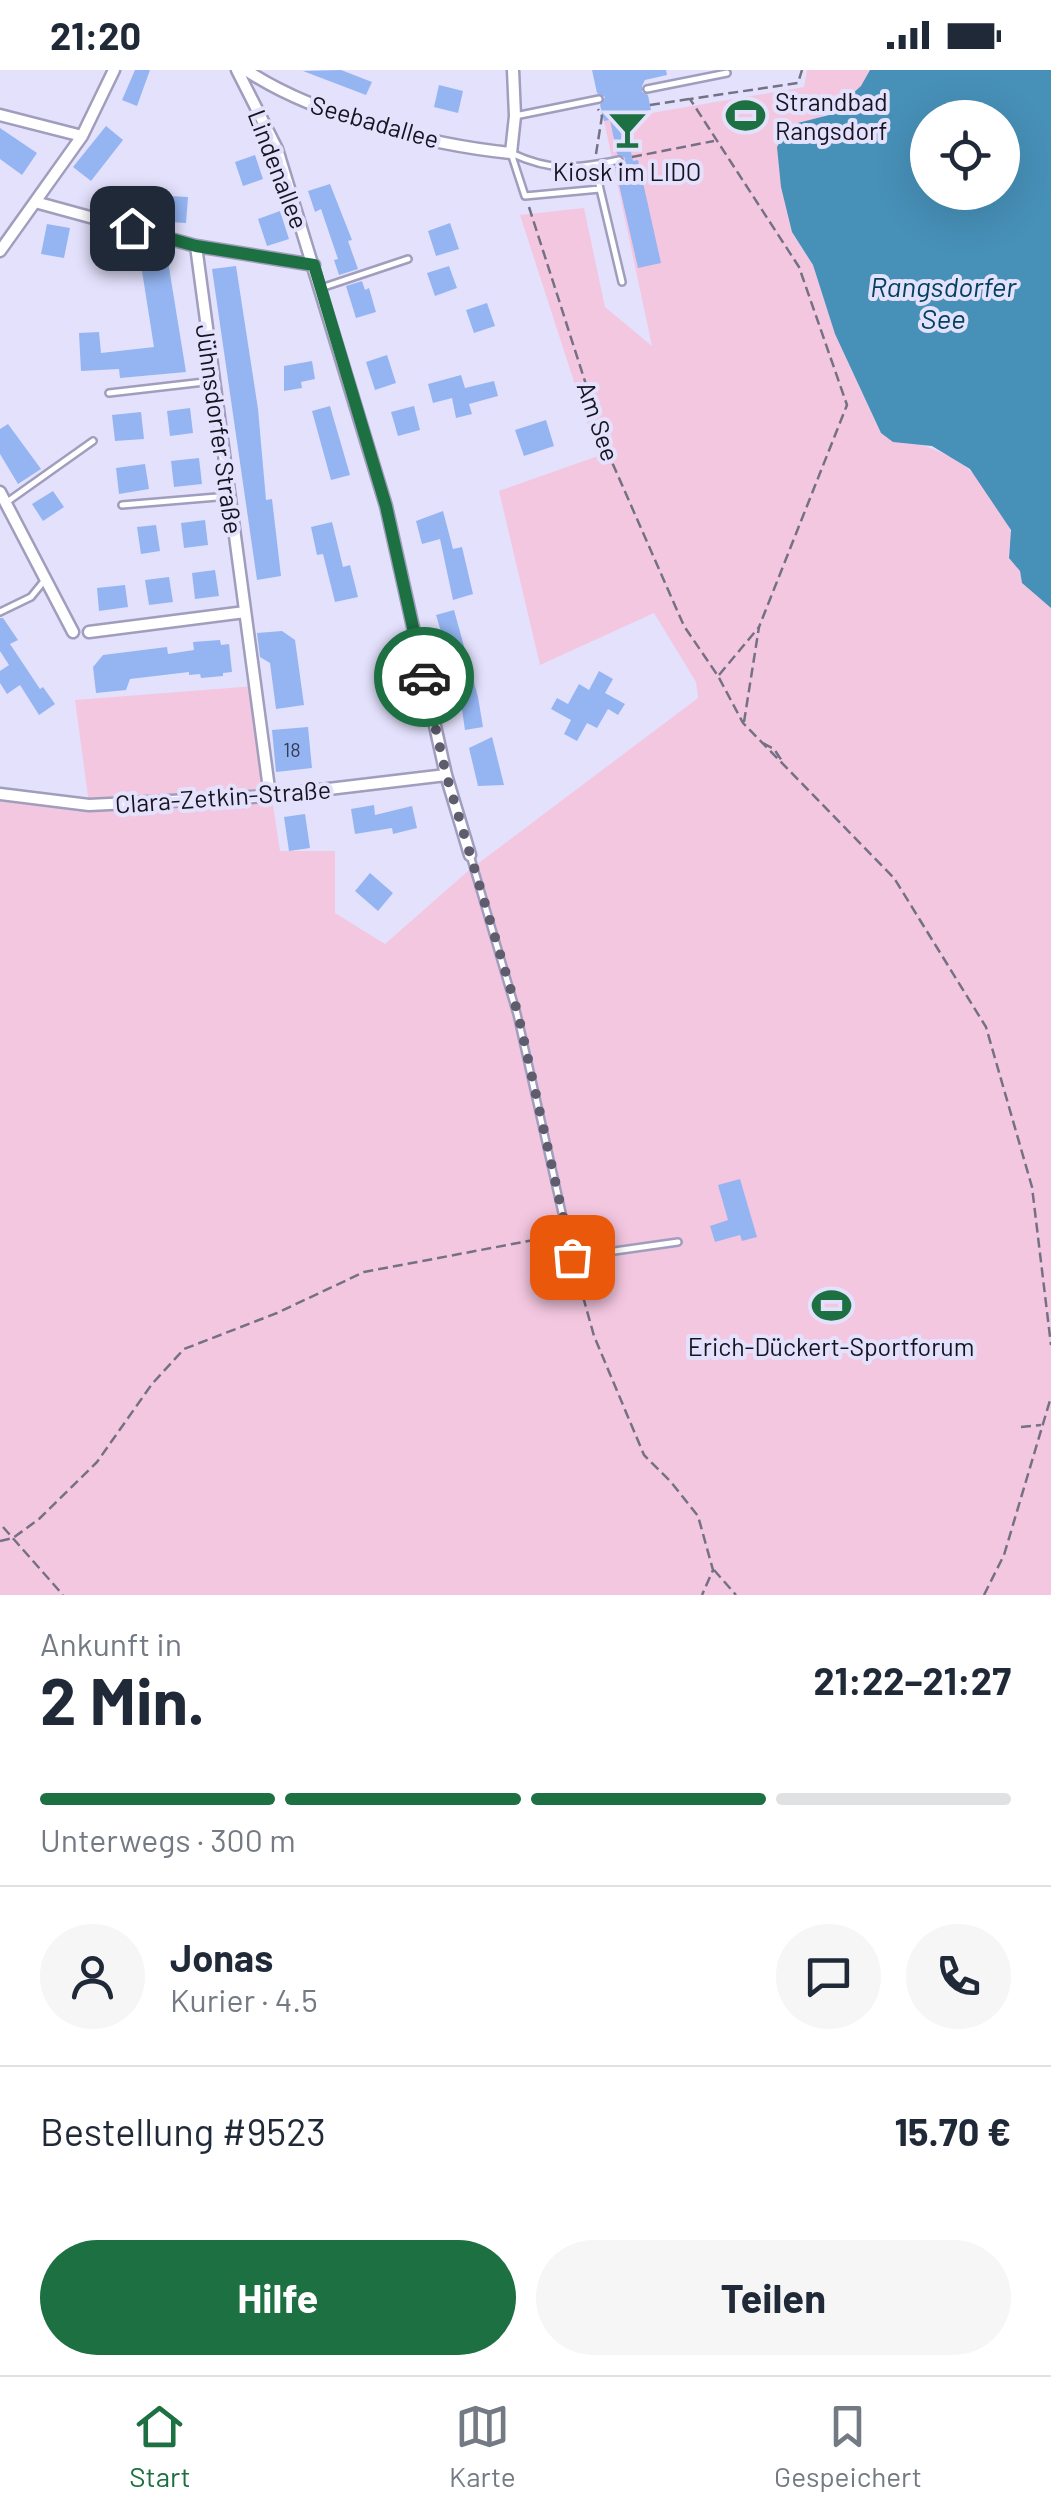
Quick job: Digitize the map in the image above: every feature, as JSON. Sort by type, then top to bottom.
[{"type":"street","points":[[0,251],[82,136],[114,70]]},
{"type":"street","name":"Lindenallee","points":[[236,70],[276,150],[322,288],[386,506],[446,774],[470,855]]},
{"type":"street","name":"Seebadallee","points":[[246,70],[277,91],[359,120],[475,149],[511,153]]},
{"type":"street","points":[[511,153],[513,70]]},
{"type":"street","points":[[0,115],[82,136]]},
{"type":"street","points":[[35,202],[196,246],[314,265]]},
{"type":"street","name":"Jühnsdorfer Straße","points":[[196,246],[270,796]]},
{"type":"street","points":[[0,492],[73,632]]},
{"type":"street","points":[[89,632],[245,612]]},
{"type":"street","name":"Clara-Zetkin-Straße","points":[[0,794],[89,805],[270,796],[446,774]]},
{"type":"lane","points":[[647,89],[727,73]]},
{"type":"lane","points":[[514,116],[598,99]]},
{"type":"lane","points":[[511,153],[551,168],[572,169],[618,160]]},
{"type":"lane","points":[[511,153],[525,196],[600,189]]},
{"type":"lane","points":[[595,164],[622,282]]},
{"type":"lane","points":[[322,288],[408,259]]},
{"type":"lane","points":[[109,393],[214,381]]},
{"type":"lane","points":[[7,502],[93,441]]},
{"type":"lane","points":[[122,506],[229,496]]},
{"type":"lane","points":[[0,612],[31,596],[46,578]]},
{"type":"lane","name":"Lindenallee","points":[[470,855],[518,1014],[572,1257]]},
{"type":"lane","points":[[572,1257],[678,1242]]},
{"type":"path","points":[[650,106],[798,83],[802,70]]},
{"type":"path","points":[[690,99],[799,267],[848,406],[759,627],[743,723]]},
{"type":"path","points":[[595,164],[602,116]]},
{"type":"path","points":[[632,157],[716,141]]},
{"type":"path","name":"Am See","points":[[525,196],[608,453],[684,626],[718,676],[743,723],[894,878],[986,1027],[1032,1187],[1051,1345]]},
{"type":"path","points":[[718,676],[759,627]]},
{"type":"path","points":[[0,1541],[13,1538],[38,1520],[97,1462],[152,1384],[184,1349],[364,1272],[567,1234]]},
{"type":"path","points":[[572,1257],[594,1336],[644,1456],[698,1516],[714,1570],[736,1595]]},
{"type":"path","points":[[984,1595],[1004,1554],[1051,1396]]},
{"type":"path","points":[[1021,1426],[1042,1425]]},
{"type":"path","points":[[3,1527],[63,1595]]},
{"type":"path","points":[[702,1595],[714,1570]]},
{"type":"shaded area","points":[[807,70],[870,70],[848,101],[813,120],[792,232],[813,265],[835,334],[881,433],[942,453],[973,473],[999,505],[1009,527],[1009,558],[1020,571],[1022,583],[1051,608],[1051,1595],[0,1595],[0,794],[89,804],[75,700],[255,686],[280,851],[335,851],[335,913],[385,944],[468,871],[698,698],[696,682],[654,613],[540,665],[499,491],[598,456],[520,215],[584,208],[605,307],[652,346],[604,121],[804,87]]},
{"type":"water","name":"Rangsdorfer See","points":[[870,70],[1051,70],[1051,608],[1022,583],[1020,571],[1009,558],[1011,530],[970,469],[932,446],[893,442],[881,433],[835,334],[813,265],[792,232],[781,187],[777,147],[790,125],[829,115],[861,86]]},
{"type":"building","points":[[135,70],[150,70],[137,106],[122,100]]},
{"type":"building","points":[[341,70],[372,82],[366,95],[303,71]]},
{"type":"building","points":[[592,70],[666,70],[667,75],[645,80],[642,86],[651,110],[623,117],[633,161],[638,160],[661,263],[638,268],[615,167],[624,164],[625,158],[617,154],[610,120],[604,121],[600,105],[605,97],[597,93]]},
{"type":"building","points":[[439,85],[463,91],[458,113],[434,107]]},
{"type":"building","points":[[106,126],[123,140],[91,181],[73,167]]},
{"type":"building","points":[[0,128],[37,153],[22,175],[0,159]]},
{"type":"building","points":[[255,155],[263,179],[243,186],[235,162]]},
{"type":"building","points":[[330,184],[352,240],[348,241],[358,269],[339,275],[334,260],[338,259],[321,209],[315,212],[308,191]]},
{"type":"building","points":[[138,186],[170,192],[169,196],[188,197],[186,223],[168,222],[168,217],[152,216],[152,210],[136,209]]},
{"type":"building","points":[[280,211],[289,239],[267,246],[258,219]]},
{"type":"building","points":[[450,223],[459,249],[436,256],[428,231]]},
{"type":"building","points":[[47,224],[70,228],[64,258],[41,254]]},
{"type":"building","points":[[166,249],[186,372],[120,378],[119,369],[81,371],[79,333],[99,332],[101,353],[154,347],[139,252]]},
{"type":"building","points":[[236,266],[258,409],[266,500],[272,499],[281,576],[257,580],[212,269]]},
{"type":"building","points":[[449,266],[457,288],[435,296],[427,273]]},
{"type":"building","points":[[362,281],[365,290],[369,288],[376,312],[356,318],[346,286]]},
{"type":"building","points":[[487,303],[495,326],[474,333],[466,310]]},
{"type":"building","points":[[387,355],[396,383],[375,390],[366,362]]},
{"type":"building","points":[[312,361],[315,379],[301,382],[302,388],[284,391],[284,366]]},
{"type":"building","points":[[461,375],[465,388],[494,381],[498,396],[469,404],[472,414],[456,418],[452,398],[433,403],[428,384]]},
{"type":"building","points":[[330,406],[350,475],[331,480],[312,411]]},
{"type":"building","points":[[414,406],[420,430],[398,436],[391,412]]},
{"type":"building","points":[[190,408],[193,433],[170,436],[167,411]]},
{"type":"building","points":[[141,412],[144,439],[115,441],[112,415]]},
{"type":"building","points":[[546,420],[554,446],[524,456],[515,430]]},
{"type":"building","points":[[8,424],[41,469],[18,484],[0,454],[0,429]]},
{"type":"building","points":[[199,458],[202,484],[174,487],[171,461]]},
{"type":"building","points":[[145,464],[149,489],[119,494],[116,468]]},
{"type":"building","points":[[53,491],[64,507],[43,521],[32,504]]},
{"type":"building","points":[[443,511],[453,549],[462,547],[473,594],[453,600],[440,539],[422,544],[416,521]]},
{"type":"building","points":[[205,520],[208,545],[184,548],[181,523]]},
{"type":"building","points":[[332,522],[343,567],[350,565],[358,597],[335,602],[323,554],[317,555],[311,527]]},
{"type":"building","points":[[156,525],[160,551],[141,554],[137,527]]},
{"type":"building","points":[[215,570],[219,596],[195,599],[192,573]]},
{"type":"building","points":[[169,577],[173,602],[149,605],[145,580]]},
{"type":"building","points":[[125,585],[128,607],[99,611],[97,588]]},
{"type":"building","points":[[454,610],[483,727],[465,730],[459,689],[456,690],[450,672],[453,671],[436,615]]},
{"type":"building","points":[[0,618],[18,640],[10,644],[55,704],[39,715],[20,685],[7,694],[0,683],[0,671],[9,665],[0,651]]},
{"type":"building","points":[[282,631],[295,640],[304,705],[276,709],[270,663],[260,657],[257,633]]},
{"type":"building","points":[[220,640],[221,645],[229,644],[232,672],[223,676],[201,678],[200,674],[189,672],[130,679],[126,690],[96,693],[93,667],[103,655],[167,647],[168,654],[194,650],[193,642]]},
{"type":"building","points":[[599,671],[613,679],[605,693],[625,704],[618,715],[608,709],[597,728],[587,723],[577,741],[564,734],[571,720],[551,709],[557,698],[568,704],[579,684],[589,690]]},
{"type":"building","points":[[308,727],[312,768],[276,772],[272,730]]},
{"type":"building","points":[[492,737],[504,785],[478,786],[469,748]]},
{"type":"building","points":[[374,805],[375,815],[412,806],[417,828],[393,834],[392,828],[355,834],[351,809]]},
{"type":"building","points":[[305,814],[310,848],[289,851],[284,817]]},
{"type":"building","points":[[370,873],[393,893],[378,911],[355,891]]},
{"type":"building","points":[[740,1179],[757,1237],[742,1241],[740,1235],[715,1242],[710,1226],[728,1220],[718,1185]]},
{"type":"way so far","points":[[424,677],[446,774],[518,1014],[572,1257]]},
{"type":"place","name":"Strandbad Rangsdorf","points":[[745,115]]},
{"type":"place","name":"Kiosk im LIDO","points":[[627,130]]},
{"type":"place","name":"Erich-Dückert-Sportforum","points":[[831,1305]]},
{"type":"route","points":[[132,228],[196,246],[314,265],[386,506],[424,677]]}]
